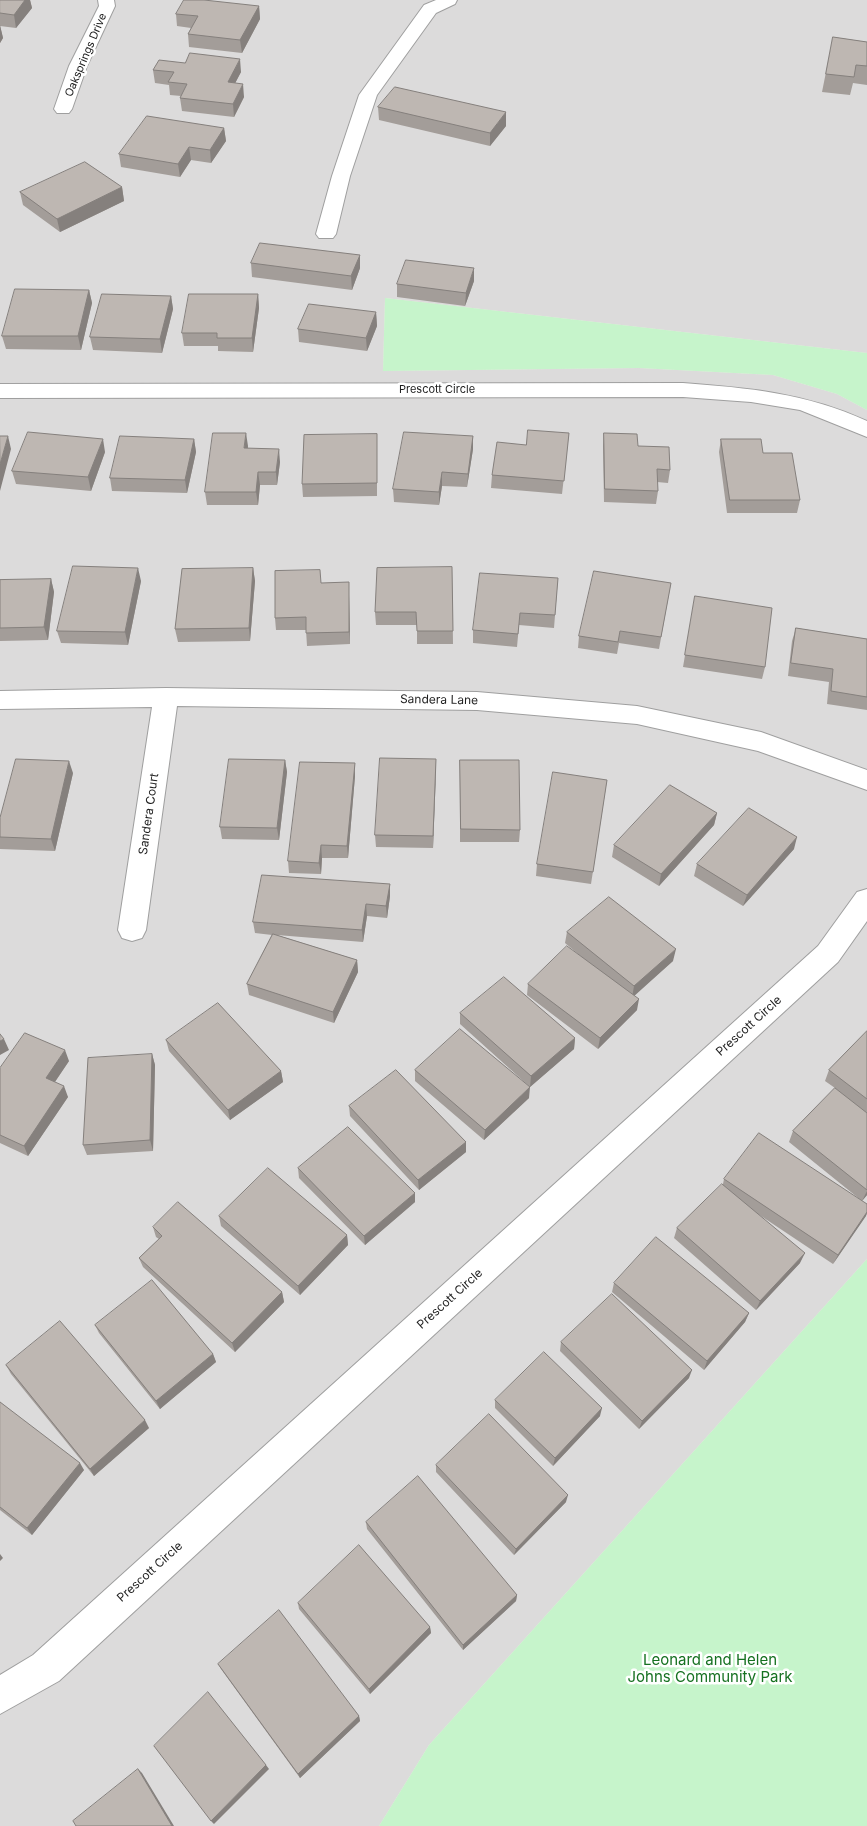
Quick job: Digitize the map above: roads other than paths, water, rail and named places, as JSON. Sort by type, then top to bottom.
[{"type":"street","name":"Oaksprings Drive","points":[[63,109],[78,66],[107,6],[106,0]]},
{"type":"street","points":[[326,234],[341,176],[368,96],[430,9],[449,0]]},
{"type":"street","name":"Prescott Circle","points":[[0,391],[683,390],[718,392],[794,402],[819,408],[867,430]]},
{"type":"street","name":"Sandera Lane","points":[[0,700],[166,697],[477,701],[637,715],[761,742],[867,780]]},
{"type":"street","name":"Sandera Court","points":[[132,930],[166,697]]},
{"type":"street","name":"Prescott Circle","points":[[9,1690],[53,1661],[828,954],[867,900]]},
{"type":"park label","name":"Leonard and Helen Johns Community Park","points":[[710,1668]]}]
